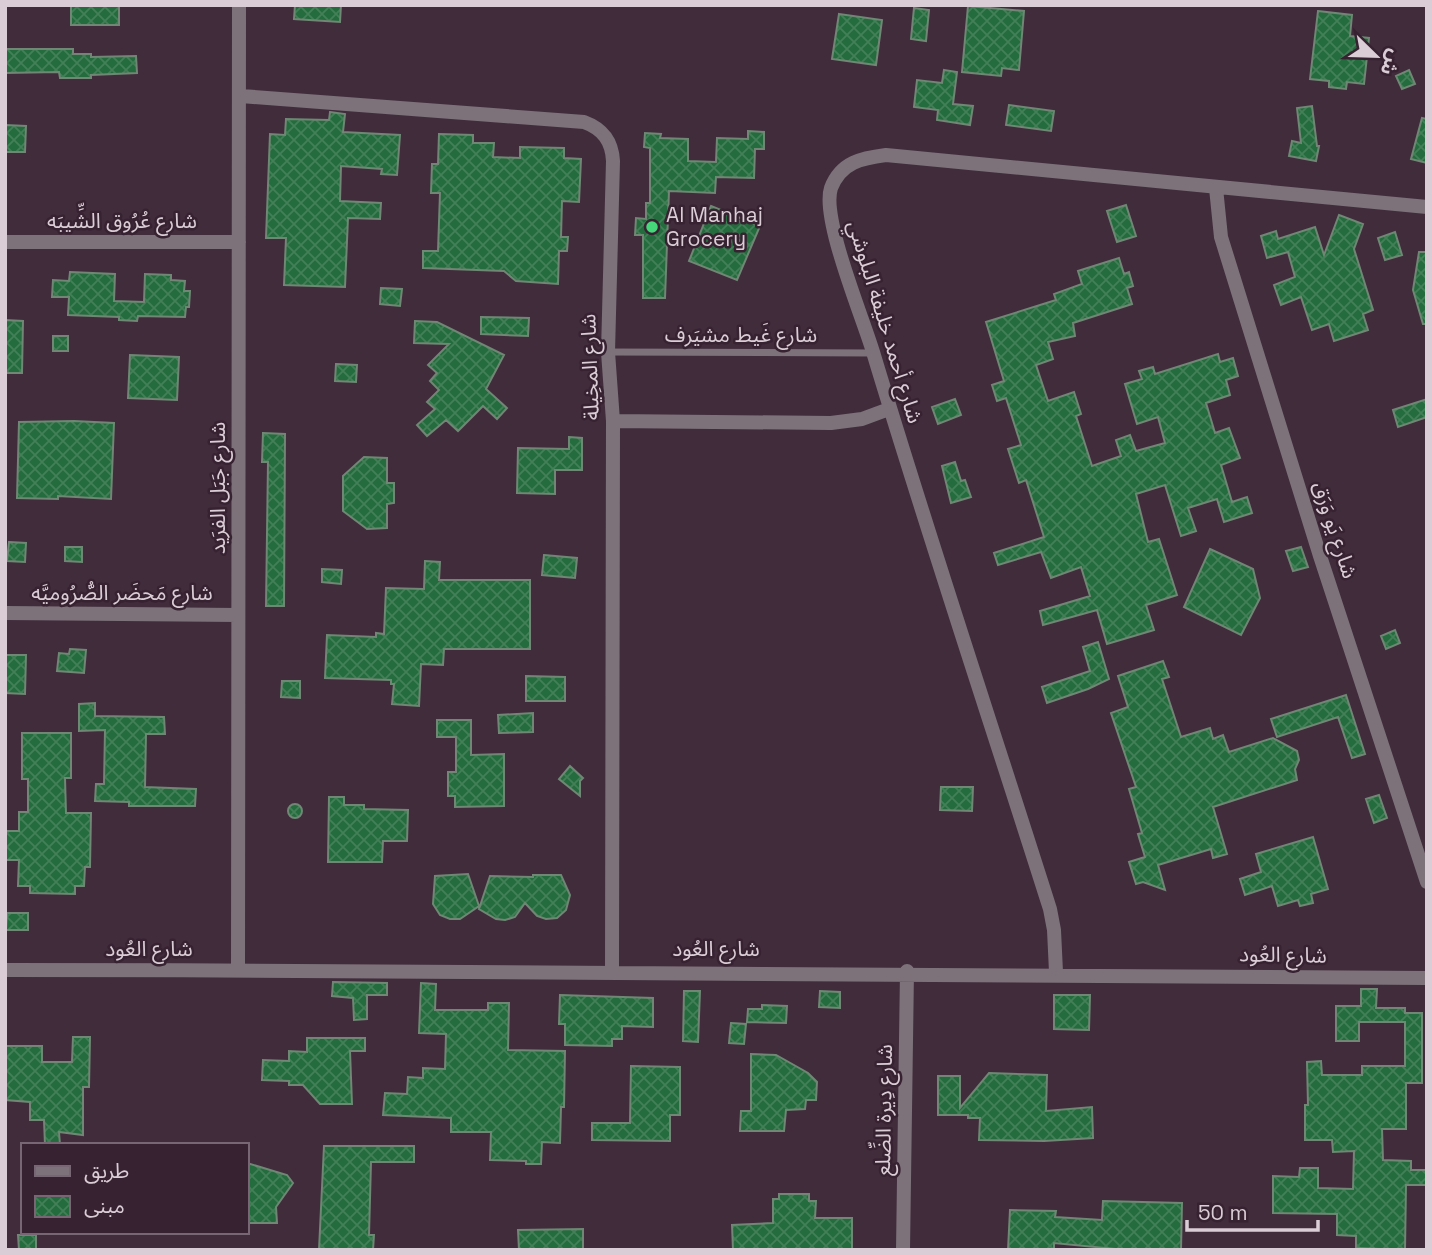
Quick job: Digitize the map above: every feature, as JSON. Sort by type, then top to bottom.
[{"type":"street","name":"شارع جَبَل الفرَيد","points":[[238,970],[239,5]]},
{"type":"street","name":"شارع المخِيلة","points":[[241,96],[574,121],[594,126],[609,141],[612,151],[608,352],[613,421],[612,970]]},
{"type":"street","name":"شارع أحمد خليفة البلوشي","points":[[1056,972],[1055,930],[1050,909],[838,242],[829,206],[831,188],[843,170],[860,159],[887,155],[1427,207]]},
{"type":"street","name":"شارع يَو وَرَق","points":[[1216,188],[1221,237],[1427,882]]},
{"type":"street","name":"شارع عُرُوق الشِّيبَه","points":[[5,242],[239,242]]},
{"type":"street","points":[[613,421],[831,423],[862,419],[889,409]]},
{"type":"street","name":"شارع مَحضَر الصُّرُوميَّه","points":[[5,613],[238,615]]},
{"type":"street","name":"شارع العُود","points":[[5,970],[907,971],[1427,978]]},
{"type":"street","name":"شارع دِيرة الضِّلع","points":[[904,1250],[907,971]]},
{"type":"lane","name":"شارع غَيط مشيَرف","points":[[608,352],[873,353]]},
{"type":"building","points":[[71,5],[119,5],[119,25],[71,25]]},
{"type":"building","points":[[295,5],[341,5],[340,22],[294,19]]},
{"type":"building","points":[[968,6],[1024,11],[1019,70],[1002,68],[1001,76],[962,72]]},
{"type":"building","points":[[914,8],[929,10],[926,41],[911,39]]},
{"type":"building","points":[[1318,11],[1352,15],[1350,36],[1369,38],[1364,84],[1347,82],[1346,89],[1329,87],[1329,81],[1310,79]]},
{"type":"building","points":[[839,14],[882,20],[876,65],[832,59]]},
{"type":"building","points":[[5,49],[73,49],[73,54],[91,54],[91,57],[136,56],[137,73],[60,78],[59,72],[5,73]]},
{"type":"building","points":[[944,70],[957,72],[953,104],[973,106],[970,125],[937,120],[938,110],[914,107],[917,80],[942,83]]},
{"type":"building","points":[[1409,70],[1415,84],[1402,89],[1396,76]]},
{"type":"building","points":[[1009,105],[1054,111],[1051,131],[1006,125]]},
{"type":"building","points":[[1312,106],[1319,146],[1316,161],[1289,156],[1292,141],[1301,143],[1297,108]]},
{"type":"building","points":[[330,112],[345,114],[343,132],[400,135],[397,175],[381,174],[382,169],[341,166],[340,201],[381,203],[380,219],[348,218],[345,287],[284,285],[286,238],[266,238],[270,134],[285,135],[286,119],[329,120]]},
{"type":"building","points":[[1422,118],[1427,119],[1427,163],[1411,159]]},
{"type":"building","points":[[5,125],[26,126],[25,152],[5,152]]},
{"type":"building","points":[[748,131],[764,132],[764,149],[755,149],[754,178],[716,177],[715,193],[669,191],[665,298],[643,298],[643,235],[635,235],[636,218],[646,219],[646,203],[650,203],[650,148],[644,147],[645,133],[661,134],[660,138],[688,139],[688,161],[716,162],[717,138],[748,139]]},
{"type":"building","points":[[439,134],[473,135],[473,143],[494,143],[493,157],[520,158],[520,147],[564,148],[564,158],[581,159],[579,202],[562,201],[561,237],[568,237],[567,251],[559,251],[558,284],[516,281],[504,271],[423,268],[423,251],[438,251],[440,193],[431,193],[432,164],[438,164]]},
{"type":"building","points":[[1126,205],[1136,236],[1117,242],[1107,211]]},
{"type":"building","points":[[711,206],[760,226],[737,280],[689,261]]},
{"type":"building","points":[[1339,215],[1363,224],[1354,249],[1373,310],[1363,314],[1368,330],[1334,341],[1329,324],[1312,330],[1301,297],[1281,305],[1274,285],[1295,277],[1288,252],[1267,258],[1261,236],[1276,231],[1278,239],[1315,227],[1324,255]]},
{"type":"building","points":[[1395,232],[1402,255],[1385,260],[1378,238]]},
{"type":"building","points":[[1419,252],[1427,252],[1427,324],[1423,324],[1413,290]]},
{"type":"building","points":[[1119,258],[1124,274],[1129,272],[1133,286],[1127,288],[1132,304],[1073,323],[1075,336],[1048,342],[1053,359],[1036,365],[1048,401],[1074,392],[1081,414],[1076,416],[1092,466],[1121,456],[1116,440],[1130,435],[1136,451],[1165,443],[1158,417],[1137,424],[1125,384],[1142,379],[1139,371],[1153,367],[1155,374],[1218,354],[1220,362],[1233,358],[1238,376],[1226,380],[1230,395],[1206,403],[1215,433],[1229,428],[1240,458],[1221,465],[1232,502],[1247,497],[1252,513],[1224,522],[1217,499],[1188,508],[1196,531],[1181,536],[1165,485],[1136,494],[1148,542],[1159,539],[1177,595],[1146,605],[1154,630],[1107,644],[1097,610],[1043,625],[1040,611],[1090,596],[1081,567],[1051,578],[1041,552],[998,565],[994,553],[1044,537],[1026,480],[1019,483],[1008,449],[1021,445],[1006,398],[997,401],[992,385],[1004,381],[986,322],[1056,300],[1054,294],[1082,284],[1078,271]]},
{"type":"building","points":[[70,272],[115,274],[114,301],[144,302],[145,274],[171,275],[171,280],[185,281],[184,291],[190,291],[189,307],[186,307],[185,317],[138,316],[137,321],[119,320],[119,317],[68,315],[69,297],[52,297],[53,280],[69,281]]},
{"type":"building","points":[[381,288],[402,289],[400,306],[380,304]]},
{"type":"building","points":[[481,317],[529,318],[528,336],[481,334]]},
{"type":"building","points":[[5,320],[23,321],[22,373],[5,373]]},
{"type":"building","points":[[415,321],[437,322],[504,355],[486,389],[507,408],[497,419],[483,406],[458,431],[446,420],[427,436],[417,425],[435,409],[427,402],[439,390],[430,381],[437,373],[428,365],[449,344],[414,343]]},
{"type":"building","points":[[53,336],[68,336],[68,351],[53,351]]},
{"type":"building","points":[[130,355],[179,357],[177,400],[128,398]]},
{"type":"building","points":[[336,364],[357,365],[356,382],[335,381]]},
{"type":"building","points":[[955,399],[961,415],[938,424],[932,407]]},
{"type":"building","points":[[1427,399],[1427,417],[1398,427],[1393,410]]},
{"type":"building","points":[[19,422],[114,423],[111,499],[58,496],[58,499],[17,498]]},
{"type":"building","points":[[263,433],[285,434],[284,606],[266,606],[268,462],[262,462]]},
{"type":"building","points":[[569,437],[582,438],[582,470],[555,470],[555,494],[517,493],[518,448],[569,449]]},
{"type":"building","points":[[364,457],[387,458],[387,483],[394,483],[394,503],[387,504],[387,528],[367,529],[343,511],[343,476]]},
{"type":"building","points":[[955,462],[961,481],[965,480],[971,497],[951,503],[942,466]]},
{"type":"building","points":[[9,542],[26,543],[25,562],[7,561]]},
{"type":"building","points":[[65,547],[82,547],[82,562],[65,561]]},
{"type":"building","points":[[1301,547],[1308,567],[1293,571],[1286,551]]},
{"type":"building","points":[[1210,549],[1253,569],[1260,598],[1241,635],[1184,607]]},
{"type":"building","points":[[544,555],[577,558],[575,578],[542,575]]},
{"type":"building","points":[[425,561],[440,562],[439,580],[530,580],[530,649],[444,649],[443,665],[421,664],[419,706],[392,704],[394,684],[391,684],[391,680],[325,678],[327,635],[376,637],[376,633],[384,634],[386,588],[424,589]]},
{"type":"building","points":[[322,569],[342,570],[341,584],[322,582]]},
{"type":"building","points":[[1395,630],[1400,643],[1386,649],[1381,636]]},
{"type":"building","points":[[1098,642],[1109,679],[1047,703],[1042,687],[1090,671],[1083,647]]},
{"type":"building","points":[[70,649],[86,650],[84,673],[57,671],[59,653],[69,654]]},
{"type":"building","points":[[5,655],[26,655],[25,694],[5,693]]},
{"type":"building","points":[[1163,661],[1169,677],[1162,679],[1181,737],[1210,728],[1213,739],[1223,735],[1229,752],[1273,738],[1297,751],[1299,760],[1295,769],[1297,780],[1213,807],[1227,854],[1213,858],[1211,849],[1158,865],[1165,890],[1143,882],[1136,884],[1129,862],[1145,857],[1138,834],[1142,833],[1129,789],[1136,787],[1111,713],[1128,707],[1118,676]]},
{"type":"building","points":[[526,676],[565,677],[565,701],[526,701]]},
{"type":"building","points":[[282,681],[300,681],[300,698],[281,697]]},
{"type":"building","points":[[1346,695],[1365,754],[1352,758],[1338,717],[1277,737],[1271,719]]},
{"type":"building","points":[[95,703],[95,716],[164,717],[165,734],[146,734],[145,787],[196,789],[195,806],[129,806],[129,802],[95,801],[96,784],[104,784],[105,730],[79,731],[79,704]]},
{"type":"building","points":[[533,713],[533,732],[499,733],[498,715]]},
{"type":"building","points":[[437,720],[471,720],[471,755],[504,754],[504,806],[455,807],[455,796],[448,796],[448,772],[456,772],[456,737],[437,737]]},
{"type":"building","points":[[22,733],[71,733],[71,778],[65,778],[66,813],[91,813],[90,867],[85,867],[84,886],[75,886],[75,894],[30,893],[30,886],[18,886],[19,860],[5,860],[5,831],[19,831],[19,812],[28,812],[28,779],[22,779]]},
{"type":"building","points":[[570,766],[583,778],[580,781],[580,796],[559,779]]},
{"type":"building","points":[[941,787],[973,787],[972,811],[940,810]]},
{"type":"building","points":[[1379,795],[1387,818],[1374,823],[1366,799]]},
{"type":"building","points":[[329,797],[344,797],[344,805],[364,805],[364,809],[408,810],[407,841],[383,841],[382,862],[328,862]]},
{"type":"building","points":[[292,804],[298,804],[302,811],[298,818],[292,818],[288,814],[288,808]]},
{"type":"building","points":[[1313,837],[1328,889],[1311,894],[1313,903],[1300,906],[1298,900],[1278,906],[1272,886],[1245,895],[1240,879],[1261,872],[1256,854]]},
{"type":"building","points":[[468,874],[479,906],[460,919],[440,915],[433,904],[435,876]]},
{"type":"building","points":[[561,875],[570,895],[566,910],[557,918],[537,916],[525,903],[515,917],[505,920],[496,919],[479,909],[490,876]]},
{"type":"building","points":[[7,913],[28,913],[28,930],[6,930]]},
{"type":"building","points":[[333,982],[387,983],[387,995],[367,995],[367,1019],[354,1020],[353,998],[332,996]]},
{"type":"building","points":[[421,983],[436,984],[435,1010],[488,1010],[488,1003],[509,1003],[508,1050],[565,1051],[560,1143],[542,1142],[541,1164],[490,1160],[491,1132],[451,1132],[451,1118],[383,1115],[385,1093],[407,1094],[408,1077],[423,1078],[423,1068],[445,1069],[446,1034],[419,1033]]},
{"type":"building","points":[[1361,989],[1377,989],[1376,1008],[1405,1008],[1405,1013],[1422,1013],[1422,1083],[1406,1083],[1406,1129],[1382,1129],[1383,1160],[1411,1161],[1411,1170],[1427,1170],[1427,1185],[1406,1185],[1405,1250],[1356,1248],[1356,1236],[1337,1235],[1337,1214],[1273,1213],[1273,1176],[1299,1177],[1300,1168],[1318,1168],[1318,1188],[1353,1189],[1354,1151],[1333,1152],[1332,1140],[1305,1140],[1305,1105],[1308,1105],[1307,1062],[1321,1061],[1322,1075],[1362,1075],[1362,1066],[1405,1066],[1405,1022],[1359,1022],[1359,1041],[1336,1041],[1336,1006],[1361,1006]]},
{"type":"building","points":[[684,991],[700,991],[698,1042],[683,1041]]},
{"type":"building","points":[[820,991],[840,992],[840,1008],[819,1007]]},
{"type":"building","points":[[560,995],[653,998],[653,1027],[622,1026],[622,1039],[612,1039],[612,1046],[565,1045],[565,1024],[559,1024]]},
{"type":"building","points":[[1054,995],[1090,995],[1089,1030],[1054,1029]]},
{"type":"building","points":[[762,1005],[787,1006],[786,1023],[747,1022],[748,1009],[762,1009]]},
{"type":"building","points":[[731,1023],[746,1024],[744,1044],[729,1043]]},
{"type":"building","points":[[73,1037],[90,1037],[89,1087],[83,1087],[83,1135],[59,1132],[60,1143],[45,1143],[44,1120],[30,1120],[30,1102],[5,1100],[5,1046],[42,1046],[42,1062],[72,1062]]},
{"type":"building","points":[[307,1038],[365,1038],[365,1051],[350,1051],[352,1104],[320,1104],[303,1085],[289,1085],[289,1081],[262,1080],[263,1060],[289,1061],[289,1051],[307,1052]]},
{"type":"building","points":[[751,1054],[776,1055],[808,1073],[817,1082],[816,1100],[806,1100],[805,1109],[786,1110],[784,1131],[740,1131],[741,1111],[751,1111]]},
{"type":"building","points":[[631,1066],[680,1067],[680,1115],[670,1115],[670,1141],[592,1140],[592,1123],[630,1123]]},
{"type":"building","points":[[989,1073],[1047,1075],[1046,1111],[1092,1107],[1093,1138],[1044,1141],[979,1140],[980,1118],[968,1118],[968,1115],[938,1115],[938,1076],[960,1076],[960,1108]]},
{"type":"building","points":[[324,1146],[414,1146],[414,1162],[371,1162],[369,1235],[374,1235],[373,1250],[319,1250]]},
{"type":"building","points":[[248,1163],[287,1175],[293,1183],[276,1207],[277,1223],[248,1223]]},
{"type":"building","points":[[779,1194],[809,1194],[809,1201],[816,1201],[815,1218],[852,1218],[852,1250],[733,1250],[732,1225],[773,1223],[773,1199],[779,1199]]},
{"type":"building","points":[[1103,1201],[1182,1203],[1181,1250],[1126,1250],[1054,1243],[1054,1250],[1008,1250],[1010,1210],[1056,1211],[1055,1217],[1102,1220]]},
{"type":"building","points":[[583,1229],[583,1250],[519,1250],[518,1230]]},
{"type":"building","points":[[18,1235],[36,1235],[36,1250],[19,1250]]},
{"type":"place","name":"Al Manhaj Grocery","points":[[652,227]]}]
